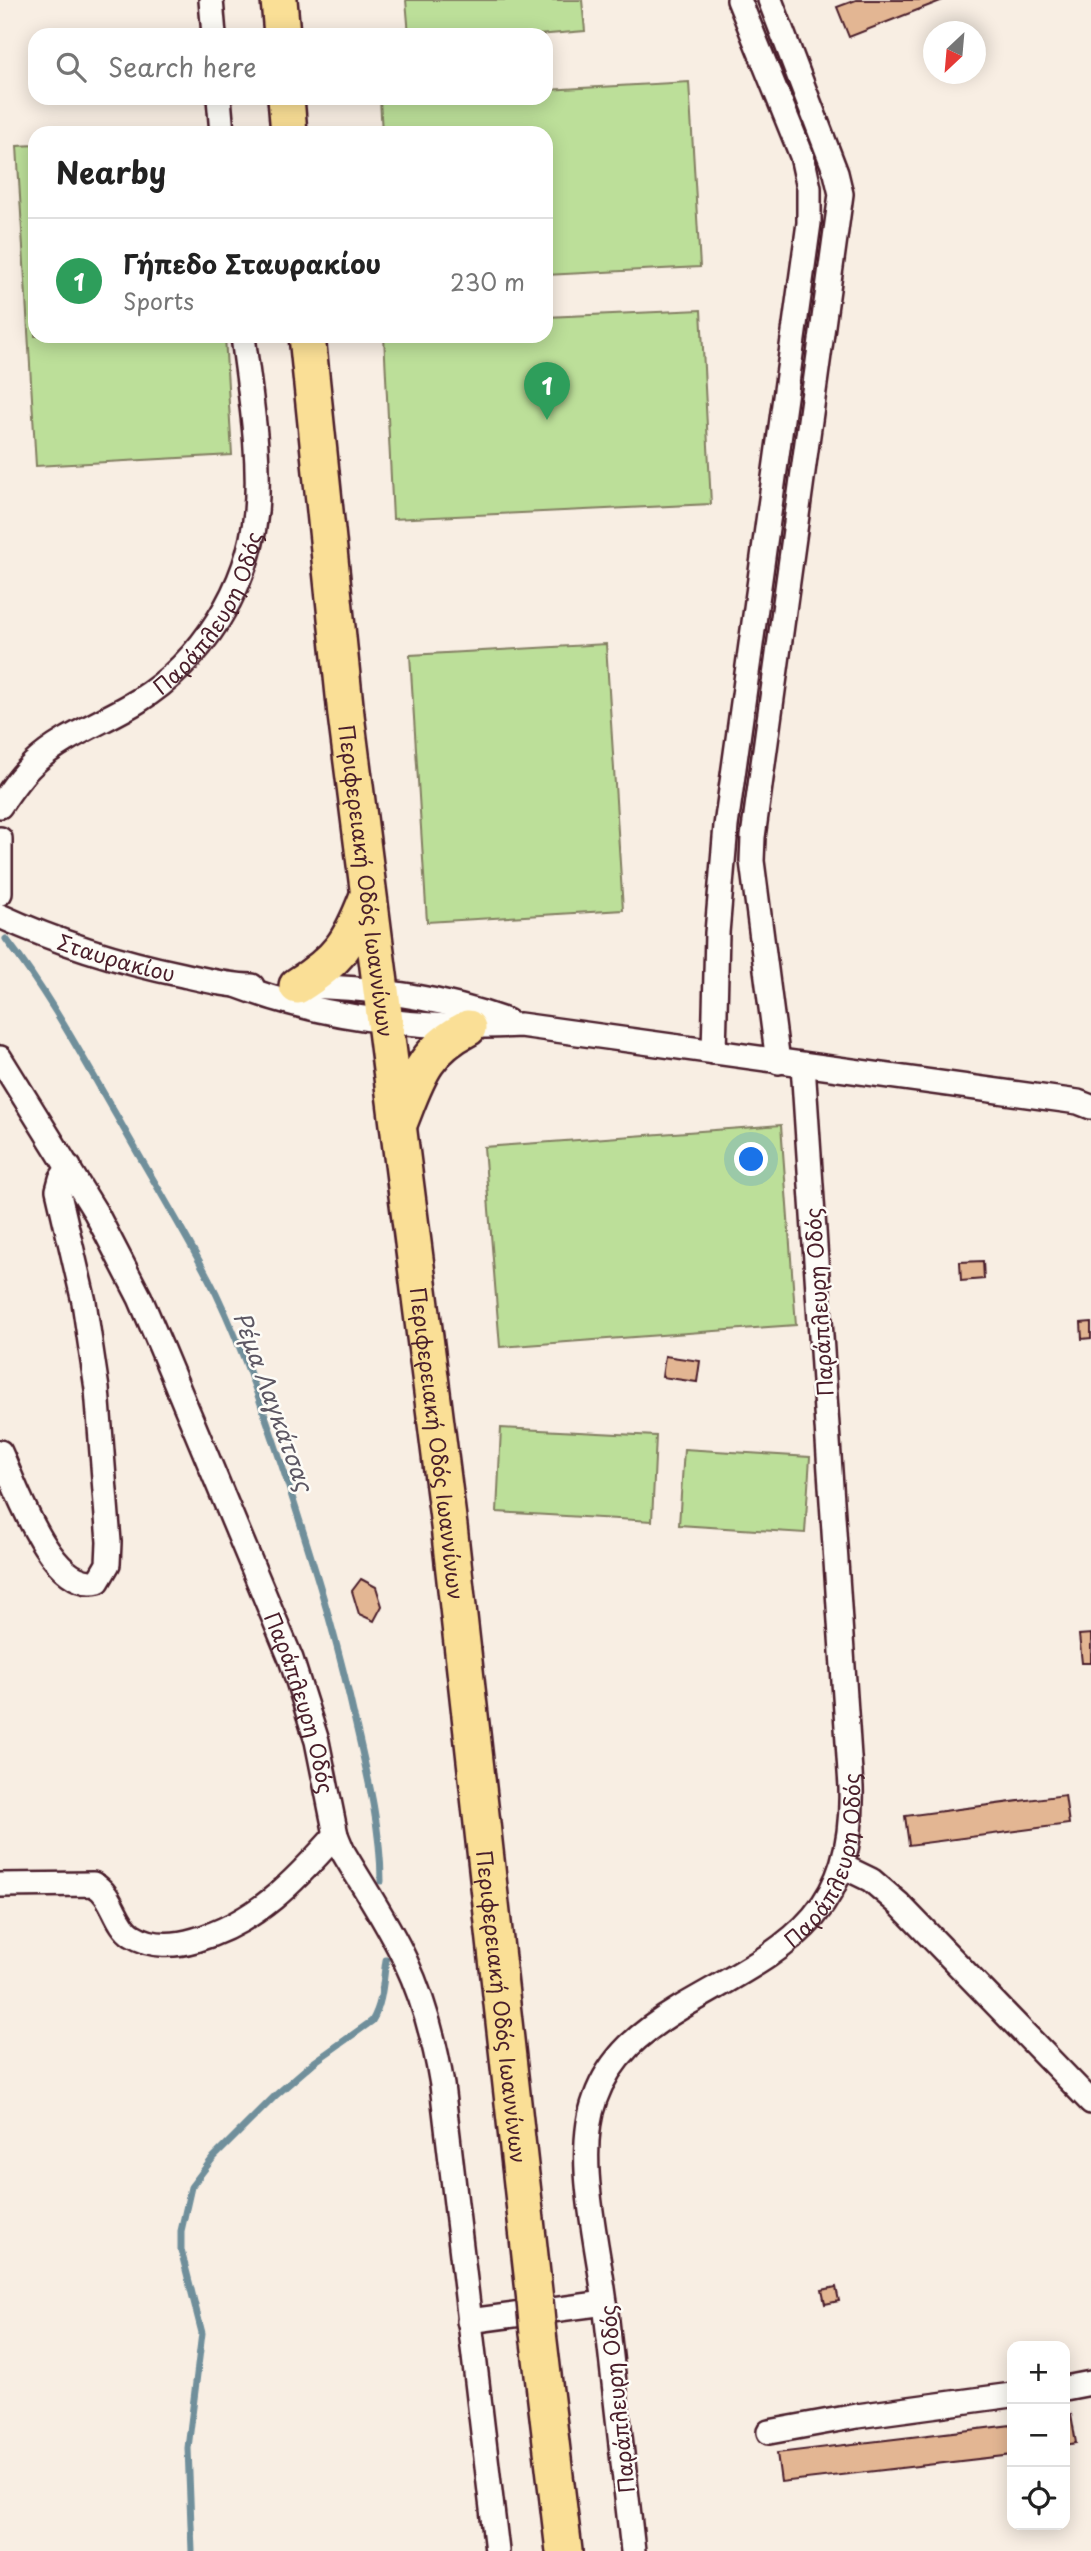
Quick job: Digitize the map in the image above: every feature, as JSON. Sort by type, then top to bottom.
[{"type":"highway","points":[[279,0],[281,28]]},
{"type":"highway","points":[[287,105],[288,126]]},
{"type":"highway","name":"Περιφερειακή Οδός Ιωαννίνων","points":[[308,343],[344,702],[400,1124],[449,1526],[564,2551]]},
{"type":"highway","points":[[297,986],[336,958],[348,941],[368,898]]},
{"type":"highway","points":[[400,1124],[426,1062],[450,1037],[468,1028]]},
{"type":"street","points":[[211,0],[213,28]]},
{"type":"street","points":[[714,1052],[718,933],[726,827],[795,338],[810,205],[802,156],[739,0]]},
{"type":"street","points":[[770,0],[836,173],[841,194],[752,837],[752,861],[779,1062]]},
{"type":"street","points":[[220,105],[221,126]]},
{"type":"street","name":"Παράπλευρη Οδός","points":[[0,806],[26,772],[45,755],[160,686],[198,648],[224,609],[244,561],[256,513],[257,465],[244,343]]},
{"type":"street","points":[[0,839],[0,892]]},
{"type":"street","name":"Σταυρακίου","points":[[0,916],[38,933],[113,958],[238,986]]},
{"type":"street","points":[[238,986],[337,987],[383,1007],[468,1028],[520,1025]]},
{"type":"street","points":[[238,986],[302,1007],[458,1005],[520,1025],[1066,1101],[1091,1107]]},
{"type":"street","name":"Παράπλευρη Οδός","points":[[0,1058],[69,1167],[114,1245],[139,1298],[291,1659],[317,1741],[336,1835],[343,1852],[405,1959],[418,1990],[437,2052],[498,2551]]},
{"type":"street","name":"Παράπλευρη Οδός","points":[[633,2551],[605,2303],[588,2181],[589,2129],[594,2101],[622,2051],[652,2026],[766,1958],[800,1933],[822,1908],[842,1866],[850,1835],[851,1787],[803,1065]]},
{"type":"street","points":[[0,1452],[49,1554],[75,1577],[89,1583],[98,1581],[109,1555],[107,1501],[92,1348],[58,1190],[69,1167]]},
{"type":"street","points":[[0,1885],[93,1884],[103,1891],[132,1935],[159,1944],[183,1944],[221,1932],[251,1916],[294,1881],[336,1835]]},
{"type":"street","points":[[842,1866],[872,1881],[899,1905],[1091,2102]]},
{"type":"street","points":[[469,2321],[605,2303]]},
{"type":"street","points":[[1070,2387],[1091,2383]]},
{"type":"street","points":[[769,2432],[857,2416],[1007,2396]]},
{"type":"green space","points":[[406,0],[582,0],[585,31],[553,34],[553,28],[408,28]]},
{"type":"green space","points":[[689,82],[700,267],[553,275],[553,126],[382,126],[380,105],[553,105],[553,90]]},
{"type":"green space","points":[[28,145],[28,331],[17,146]]},
{"type":"green space","points":[[701,310],[711,504],[393,519],[384,343],[553,343],[553,317]]},
{"type":"green space","points":[[29,343],[225,343],[232,455],[36,466]]},
{"type":"green space","points":[[606,644],[623,910],[427,922],[410,655]]},
{"type":"green space","points":[[781,1125],[796,1325],[500,1347],[484,1147]]},
{"type":"green space","points":[[501,1428],[656,1436],[652,1521],[497,1512]]},
{"type":"green space","points":[[684,1449],[810,1457],[805,1533],[679,1525]]},
{"type":"building","points":[[856,0],[943,0],[849,37],[837,7]]},
{"type":"building","points":[[983,1261],[984,1279],[961,1281],[960,1262]]},
{"type":"building","points":[[1091,1322],[1091,1338],[1082,1339],[1081,1323]]},
{"type":"building","points":[[665,1356],[700,1361],[697,1382],[662,1377]]},
{"type":"building","points":[[361,1579],[376,1587],[382,1606],[374,1621],[359,1614],[352,1591]]},
{"type":"building","points":[[1091,1634],[1091,1663],[1082,1663],[1079,1635]]},
{"type":"building","points":[[1065,1795],[1069,1824],[909,1845],[905,1816]]},
{"type":"building","points":[[836,2287],[839,2301],[825,2304],[822,2290]]},
{"type":"building","points":[[1070,2414],[1076,2443],[1070,2444]]},
{"type":"building","points":[[1007,2426],[1007,2456],[781,2482],[777,2453]]},
{"type":"waterway","name":"Ρέμα Λαγκάτσας","points":[[6,939],[66,1029],[181,1228],[216,1293],[246,1362],[313,1562],[336,1644],[370,1790],[378,1836],[381,1881]]},
{"type":"waterway","name":"Ρέμα Λαγκάτσας","points":[[192,2551],[188,2448],[202,2333],[181,2250],[181,2231],[191,2187],[213,2158],[276,2095],[313,2063],[372,2021],[380,1999],[386,1960]]},
{"type":"place","name":"Γήπεδο Σταυρακίου","points":[[547,420]]}]
